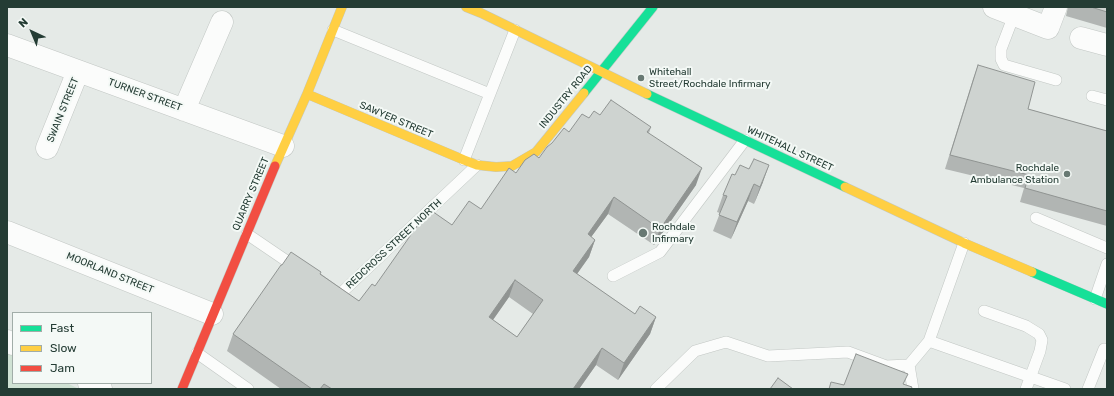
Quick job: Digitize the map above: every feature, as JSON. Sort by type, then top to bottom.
[{"type":"street","name":"QUARRY STREET","points":[[182,389],[283,146],[307,94],[342,7]]},
{"type":"street","name":"INDUSTRY ROAD","points":[[477,165],[496,167],[512,166],[536,152],[653,7]]},
{"type":"street","points":[[994,7],[1048,28],[1056,7]]},
{"type":"street","name":"WHITEHALL STREET","points":[[477,9],[515,30],[601,72],[964,243],[1107,304]]},
{"type":"street","points":[[184,110],[222,22]]},
{"type":"street","points":[[1081,38],[1107,45]]},
{"type":"street","name":"TURNER STREET","points":[[7,45],[283,146]]},
{"type":"street","name":"SWAIN STREET","points":[[47,148],[78,71]]},
{"type":"street","name":"SAWYER STREET","points":[[307,94],[477,165]]},
{"type":"street","name":"MOORLAND STREET","points":[[7,232],[212,314]]},
{"type":"street","points":[[91,384],[101,389]]},
{"type":"lane","points":[[1014,15],[1001,49],[1001,59],[1004,65],[1056,80]]},
{"type":"lane","points":[[333,30],[490,94]]},
{"type":"lane","points":[[464,160],[515,30]]},
{"type":"lane","points":[[1092,96],[1107,100]]},
{"type":"lane","points":[[613,276],[660,252],[745,140]]},
{"type":"lane","name":"REDCROSS STREET NORTH","points":[[325,287],[338,296],[477,165]]},
{"type":"lane","points":[[1036,218],[1107,248]]},
{"type":"lane","points":[[246,234],[306,274]]},
{"type":"lane","points":[[656,389],[694,352],[726,342],[768,356],[848,352],[886,366],[909,365],[929,341],[964,243]]},
{"type":"lane","points":[[1095,300],[1107,264]]},
{"type":"lane","points":[[984,311],[1026,326],[1039,334],[1042,340],[1040,351],[1026,389]]},
{"type":"lane","points":[[929,341],[1065,389]]},
{"type":"lane","points":[[1088,389],[1104,349]]},
{"type":"lane","points":[[197,353],[248,389]]},
{"type":"lane","points":[[909,365],[913,389]]},
{"type":"green space","points":[[7,351],[12,354],[12,384],[69,384],[79,389],[7,389]]},
{"type":"building","points":[[1091,7],[1107,7],[1107,12]]},
{"type":"building","points":[[978,65],[1035,82],[1028,109],[1107,131],[1107,211],[1025,188],[1029,175],[950,155]]},
{"type":"building","points":[[611,100],[651,127],[647,132],[702,168],[660,229],[614,197],[588,234],[595,240],[573,271],[635,314],[640,306],[656,317],[624,363],[602,348],[573,389],[332,389],[324,384],[320,389],[312,389],[233,334],[291,252],[321,272],[320,274],[359,301],[372,284],[375,286],[429,209],[452,225],[469,201],[481,209],[509,168],[516,173],[525,160],[534,154],[539,158],[564,128],[569,132],[582,114],[589,118],[594,111],[600,115]],"holes":[[[515,280],[543,300],[517,337],[489,317]]]},
{"type":"building","points":[[754,159],[769,165],[760,187],[754,184],[737,222],[719,215],[727,196],[723,195],[732,174],[735,175],[740,165],[749,169]]},
{"type":"building","points":[[856,354],[908,374],[903,384],[912,387],[911,389],[829,389],[831,382],[844,385]]},
{"type":"building","points":[[778,378],[793,389],[770,389]]},
{"type":"traffic: fast","points":[[584,93],[653,7]]},
{"type":"traffic: fast","points":[[647,94],[845,187]]},
{"type":"traffic: fast","points":[[1032,272],[1107,304]]},
{"type":"traffic: slow","points":[[275,166],[307,94],[342,7]]},
{"type":"traffic: slow","points":[[466,7],[647,94]]},
{"type":"traffic: slow","points":[[307,94],[464,160],[477,165],[496,167],[512,166],[536,152],[584,93]]},
{"type":"traffic: slow","points":[[845,187],[964,243],[1032,272]]},
{"type":"traffic: jam","points":[[182,389],[275,166]]},
{"type":"place","name":"Whitehall Street/Rochdale Infirmary","points":[[641,78]]},
{"type":"place","name":"Rochdale Ambulance Station","points":[[1067,174]]},
{"type":"place","name":"Rochdale Infirmary","points":[[643,233]]}]
